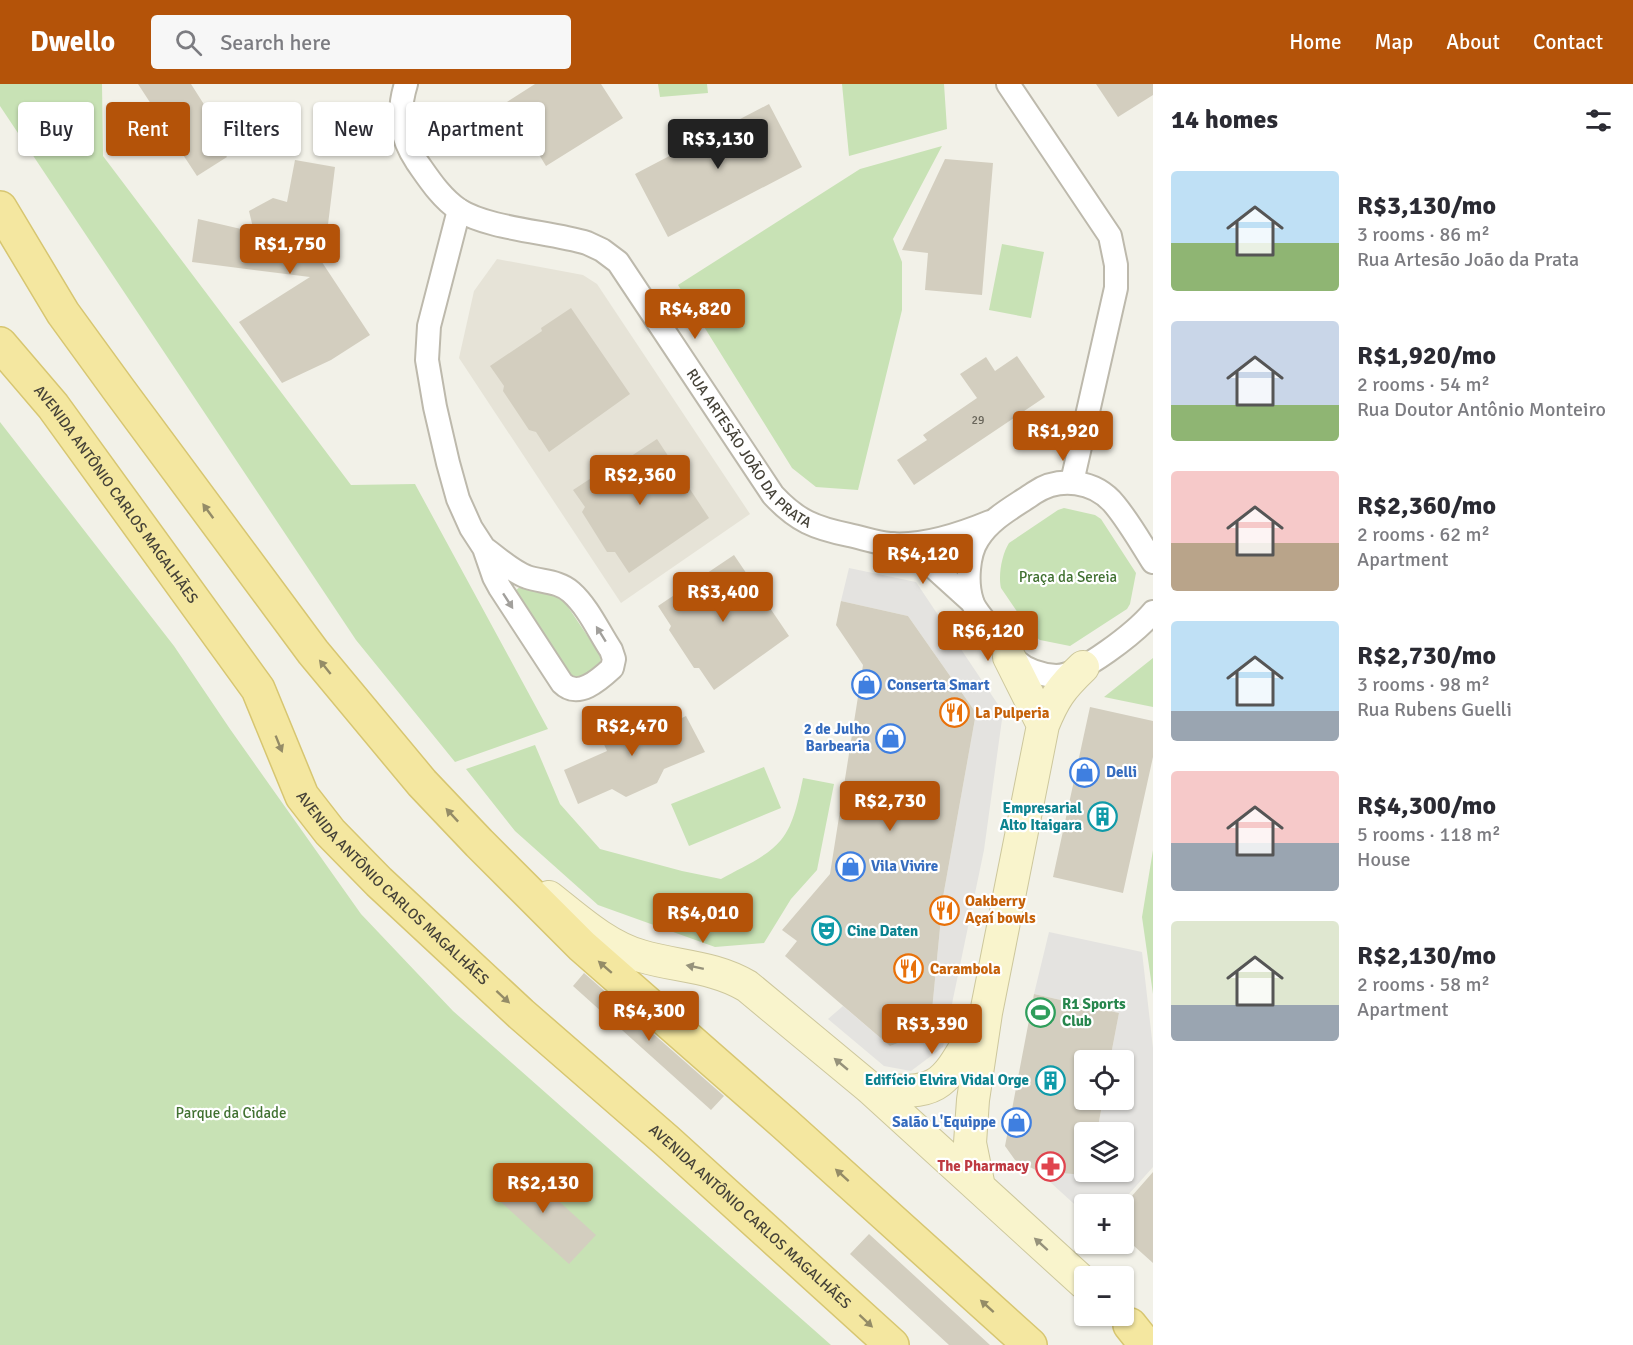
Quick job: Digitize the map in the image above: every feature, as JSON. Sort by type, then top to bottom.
[{"type":"main road","points":[[0,208],[63,313]]},
{"type":"main road","points":[[0,237],[63,313],[313,652],[402,760],[479,843],[582,946],[768,1109],[1030,1345]]},
{"type":"main road","points":[[0,324],[195,566],[258,689]]},
{"type":"main road","name":"AVENIDA ANTÔNIO CARLOS MAGALHÃES","points":[[0,344],[53,406],[258,689],[302,796],[355,859],[521,1014],[668,1141],[892,1345]]},
{"type":"street","points":[[405,84],[400,110],[401,130],[408,149],[433,186],[459,210],[429,326],[427,360],[448,463],[458,499],[471,528],[484,548],[497,583],[562,683],[568,689],[576,691],[612,668],[614,659],[611,650],[571,591],[561,585],[526,576],[484,548]]},
{"type":"street","points":[[1008,84],[1110,236],[1116,265],[1116,288],[1072,482]]},
{"type":"street","name":"RUA ARTESÃO JOÃO DA PRATA","points":[[459,210],[478,219],[587,243],[602,250],[618,262],[773,495],[787,511],[804,523],[824,530],[890,544],[916,543],[970,530],[990,522]]},
{"type":"street","points":[[972,602],[970,557],[977,540],[990,522],[1045,486],[1060,482],[1072,482],[1098,491],[1114,503],[1153,562]]},
{"type":"street","name":"RUA ARTESÃO JOÃO DA PRATA","points":[[890,544],[930,564],[972,602],[1009,657]]},
{"type":"street","points":[[979,1187],[970,1143],[970,1125],[986,1012],[1043,725],[1063,686],[1083,667],[1140,627],[1153,612]]},
{"type":"street","points":[[1009,657],[1026,669],[1056,676],[1083,667]]},
{"type":"street","points":[[1009,657],[1043,725]]},
{"type":"street","points":[[479,843],[598,935],[640,956],[729,975],[747,986],[870,1088],[1074,1274]]},
{"type":"street","points":[[870,1088],[901,1092],[920,1091],[935,1085],[947,1076],[958,1062],[986,1012]]},
{"type":"shaded area","points":[[497,259],[583,275],[597,284],[750,514],[621,603],[459,358],[474,291]]},
{"type":"shaded area","points":[[849,568],[916,582],[1003,712],[984,850],[943,1047],[911,1071],[884,1066],[828,1019],[843,1006],[890,1046],[930,1031],[943,897],[976,713],[908,616],[841,601]]},
{"type":"shaded area","points":[[1049,932],[1142,952],[1153,1048],[1153,1167],[1129,1194],[1074,1194],[1074,1204],[1038,1171],[1074,1174],[1074,1182],[1134,1182],[1134,1122],[1099,1122],[1101,1110],[1134,1110],[1134,1050],[1112,1050],[1119,1013],[1034,994]]},
{"type":"green space","points":[[0,84],[102,84],[103,156],[351,485],[415,484],[548,729],[455,762],[356,640],[33,156],[94,156],[94,102],[18,102],[18,133],[0,106]]},
{"type":"green space","points":[[658,84],[707,84],[708,93],[660,97]]},
{"type":"green space","points":[[842,84],[944,84],[947,129],[849,156]]},
{"type":"green space","points":[[942,146],[893,239],[902,262],[902,310],[858,490],[816,487],[792,468],[678,285],[860,169]]},
{"type":"green space","points":[[1002,244],[1044,252],[1031,318],[989,310]]},
{"type":"green space","name":"Parque da Cidade","points":[[0,422],[174,646],[361,914],[453,1011],[831,1345],[0,1345]]},
{"type":"green space","name":"Praça da Sereia","points":[[1064,508],[1095,515],[1101,519],[1136,573],[1127,609],[1070,646],[1040,640],[1033,635],[1001,588],[1000,583],[1001,565],[1009,543]]},
{"type":"green space","points":[[522,585],[555,593],[562,598],[601,656],[600,664],[577,680],[570,680],[515,591]]},
{"type":"green space","points":[[1153,658],[1153,707],[1104,697]]},
{"type":"green space","points":[[535,745],[560,804],[600,849],[721,879],[760,857],[786,834],[793,819],[803,778],[834,784],[817,870],[791,899],[764,943],[715,947],[598,905],[515,831],[466,769]]},
{"type":"green space","points":[[764,767],[781,808],[689,846],[671,804]]},
{"type":"green space","points":[[1153,850],[1153,994],[1142,917]]},
{"type":"building","points":[[138,84],[191,84],[202,102],[202,156],[227,157],[197,176],[184,156],[190,156],[190,102],[150,102]]},
{"type":"building","points":[[535,84],[601,84],[623,118],[546,166],[540,156],[545,156],[545,102],[507,102]]},
{"type":"building","points":[[1096,84],[1153,84],[1153,95],[1118,117]]},
{"type":"building","points":[[769,104],[802,167],[668,237],[635,174]]},
{"type":"building","points":[[945,159],[993,163],[982,295],[925,290],[928,253],[902,250]]},
{"type":"building","points":[[295,160],[335,167],[326,241],[312,247],[370,335],[331,360],[282,383],[239,322],[310,277],[192,262],[198,219],[254,232],[249,211],[273,198],[287,202]]},
{"type":"building","points":[[571,308],[630,394],[549,452],[536,432],[529,430],[503,391],[504,386],[490,366],[542,331],[541,328]]},
{"type":"building","points":[[1017,356],[1045,397],[914,485],[897,460],[927,440],[923,435],[977,398],[960,374],[986,357],[995,371]]},
{"type":"building","points":[[657,439],[709,518],[629,573],[615,552],[607,552],[582,512],[585,507],[573,490],[602,471],[604,474]]},
{"type":"building","points":[[734,555],[789,636],[714,690],[699,668],[694,668],[669,630],[671,626],[658,606]]},
{"type":"building","points":[[841,601],[908,616],[976,713],[943,897],[930,1031],[890,1046],[785,956],[797,941],[782,930],[830,874],[863,665],[836,625]]},
{"type":"building","points":[[629,707],[642,737],[686,716],[705,752],[664,769],[657,783],[626,797],[612,789],[578,804],[564,770],[607,751],[594,723]]},
{"type":"building","name":"Empresarial Alto Itaigara","points":[[1090,707],[1153,721],[1153,757],[1123,893],[1053,877]]},
{"type":"building","points":[[584,973],[724,1096],[711,1110],[573,986]]},
{"type":"building","name":"Edifício Elvira Vidal Orge","points":[[1034,994],[1119,1013],[1112,1050],[1074,1050],[1074,1110],[1101,1110],[1099,1122],[1074,1122],[1074,1174],[1038,1171],[1015,1160],[1005,1146]]},
{"type":"building","points":[[518,1164],[596,1235],[569,1264],[491,1193]]},
{"type":"building","points":[[1153,1172],[1153,1263],[1134,1246],[1134,1194]]},
{"type":"building","points":[[869,1234],[990,1345],[949,1345],[850,1254]]},
{"type":"place","name":"Conserta Smart","points":[[866,685]]},
{"type":"place","name":"La Pulperia","points":[[954,713]]},
{"type":"place","name":"2 de Julho Barbearia","points":[[891,738]]},
{"type":"place","name":"Delli","points":[[1085,772]]},
{"type":"place","name":"Empresarial Alto Itaigara","points":[[1103,817]]},
{"type":"place","name":"Vila Vivire","points":[[850,866]]},
{"type":"place","name":"Oakberry Açaí bowls","points":[[944,910]]},
{"type":"place","name":"Cine Daten","points":[[826,931]]},
{"type":"place","name":"Carambola","points":[[909,969]]},
{"type":"place","name":"R1 Sports Club","points":[[1041,1013]]},
{"type":"place","name":"Edifício Elvira Vidal Orge","points":[[1050,1080]]},
{"type":"place","name":"Salão L'Equippe","points":[[1017,1122]]},
{"type":"place","name":"The Pharmacy","points":[[1050,1166]]}]
